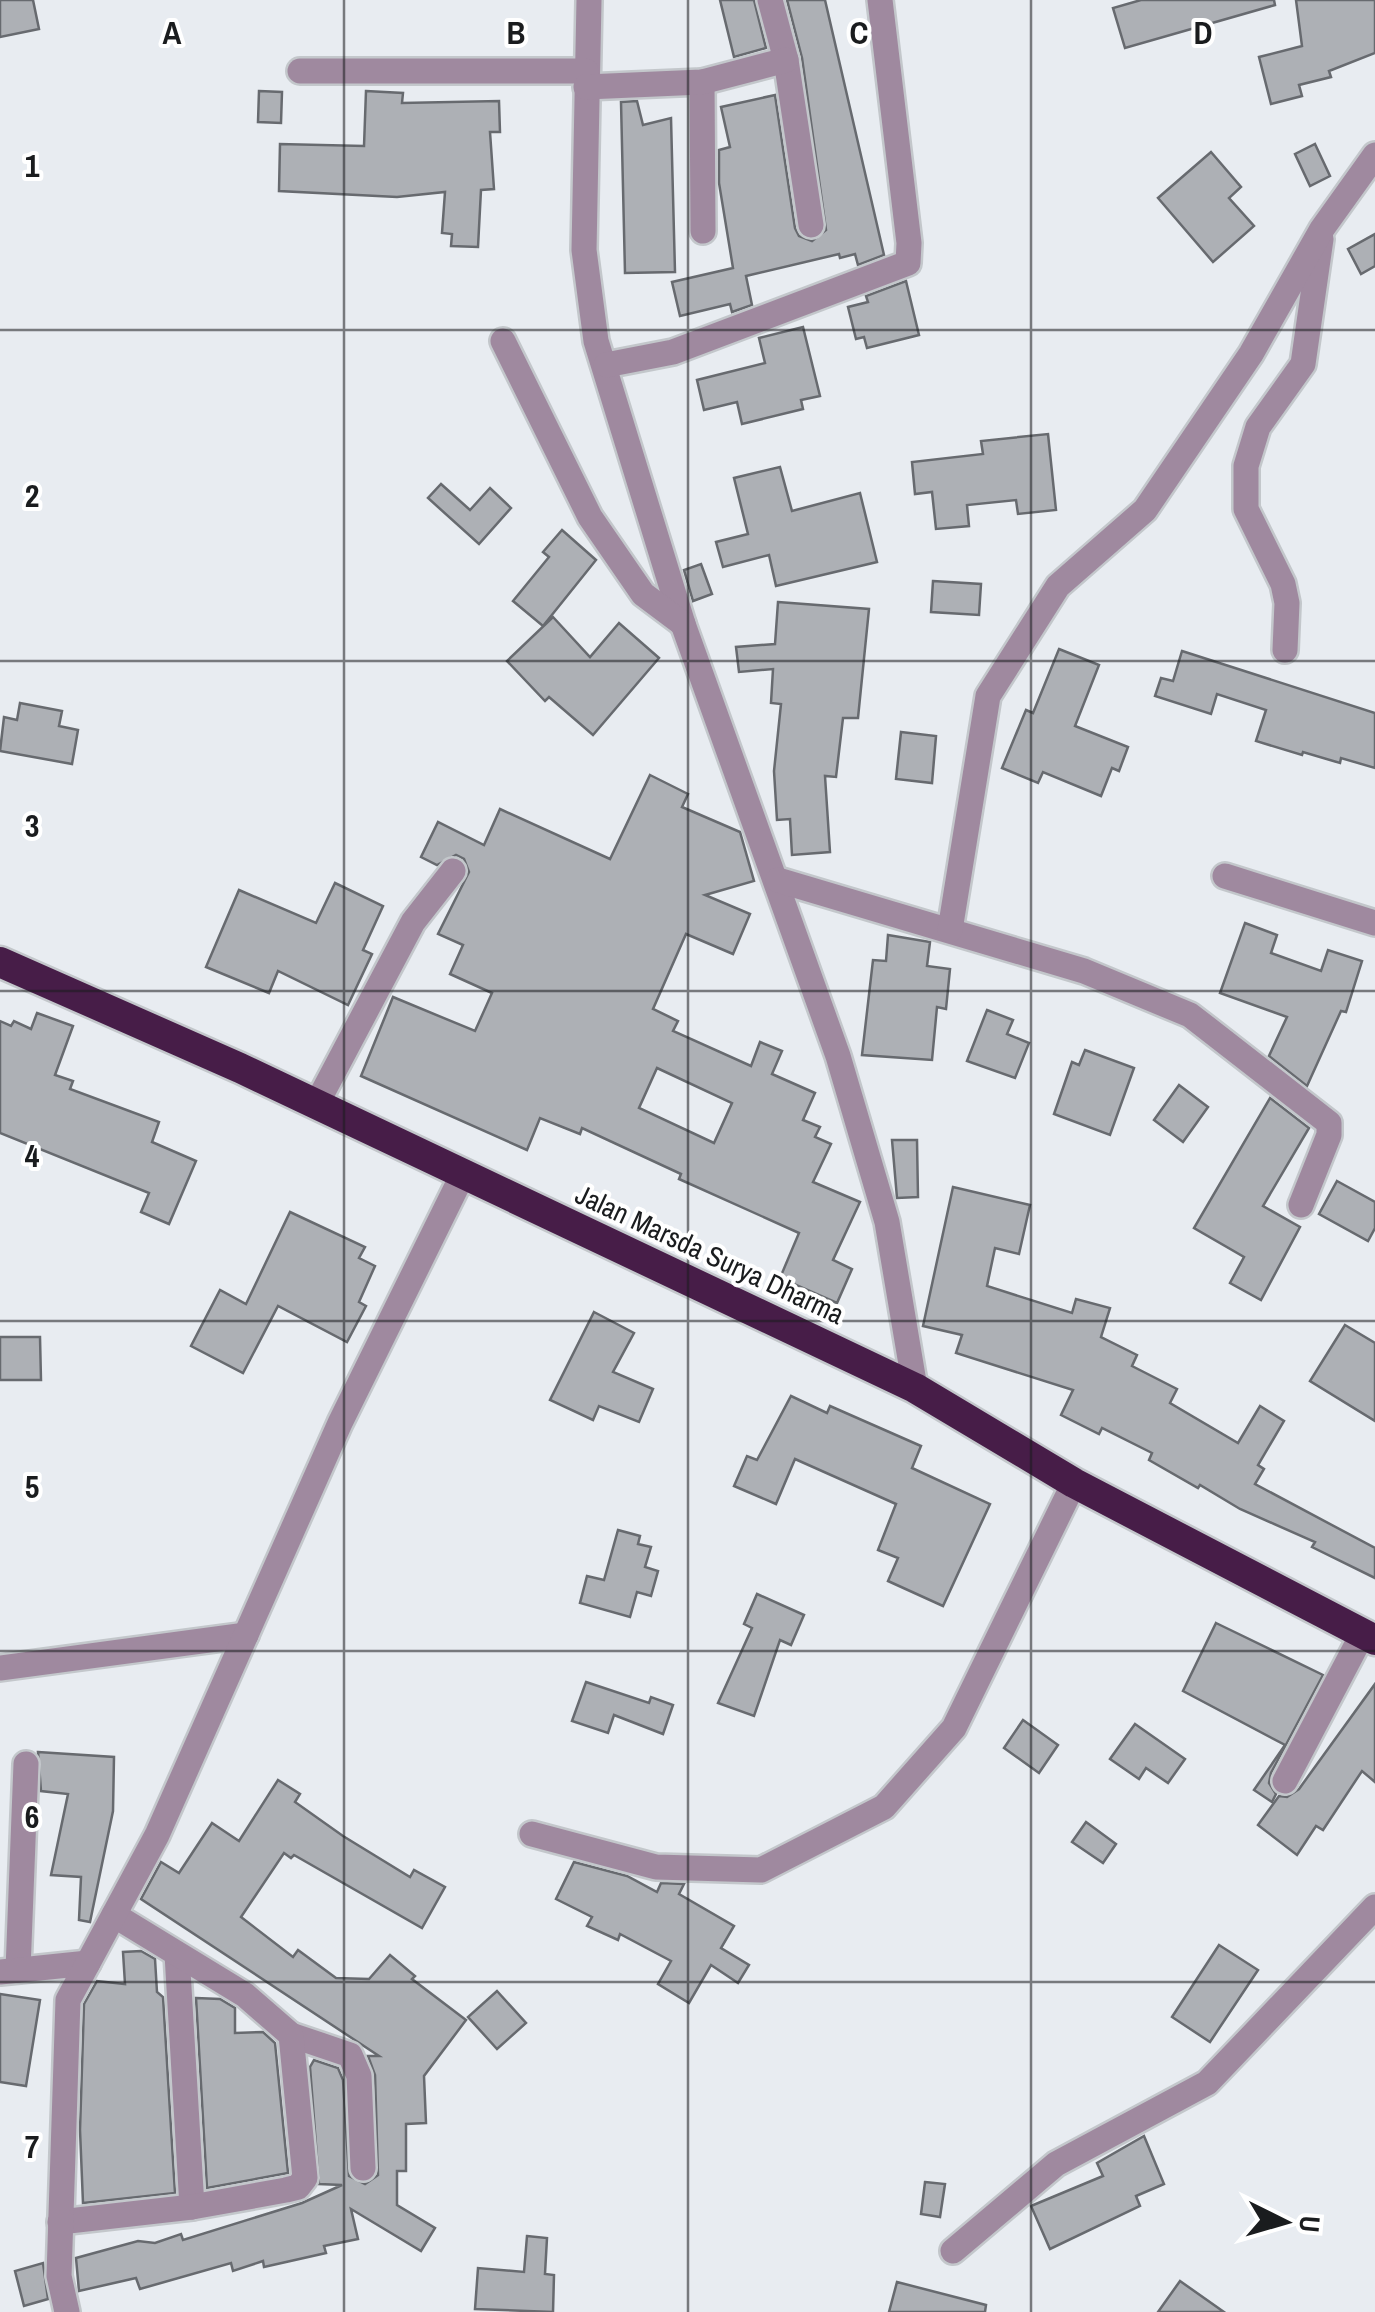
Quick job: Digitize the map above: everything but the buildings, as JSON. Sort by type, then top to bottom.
[{"type":"highway","name":"Jalan Marsda Surya Dharma","points":[[0,962],[464,1172],[915,1388],[1074,1483],[1369,1636]]},
{"type":"street","points":[[770,0],[786,60],[812,224]]},
{"type":"street","points":[[606,365],[673,352],[908,264],[909,244],[880,0]]},
{"type":"street","points":[[592,3],[586,79],[584,250],[589,308],[682,624],[730,763],[778,880],[838,1056],[887,1222],[915,1388]]},
{"type":"street","points":[[300,71],[702,82],[786,60]]},
{"type":"street","points":[[702,82],[703,231]]},
{"type":"street","points":[[950,930],[988,696],[1058,586],[1145,510],[1250,354],[1322,230],[1375,154]]},
{"type":"street","points":[[1285,650],[1288,603],[1283,584],[1246,509],[1246,466],[1258,427],[1303,364],[1322,230]]},
{"type":"street","points":[[503,342],[590,517],[642,594],[682,624]]},
{"type":"street","points":[[316,1105],[413,922],[453,871]]},
{"type":"street","points":[[1225,876],[1375,923]]},
{"type":"street","points":[[778,880],[1084,970],[1190,1015],[1329,1123],[1301,1205]]},
{"type":"street","points":[[67,2312],[58,2276],[68,2000],[157,1835],[340,1423],[464,1172]]},
{"type":"street","points":[[532,1834],[656,1867],[762,1870],[884,1807],[954,1728],[1074,1483]]},
{"type":"street","points":[[0,1668],[246,1635]]},
{"type":"street","points":[[1285,1781],[1369,1636]]},
{"type":"street","points":[[26,1764],[9,1971],[88,1963]]},
{"type":"street","points":[[953,2251],[1056,2164],[1207,2084],[1375,1907]]},
{"type":"street","points":[[114,1916],[245,1994],[292,2036],[350,2055],[358,2076],[363,2168]]},
{"type":"street","points":[[178,1954],[192,2207]]},
{"type":"street","points":[[60,2222],[192,2207],[298,2187],[305,2178],[292,2036]]}]
